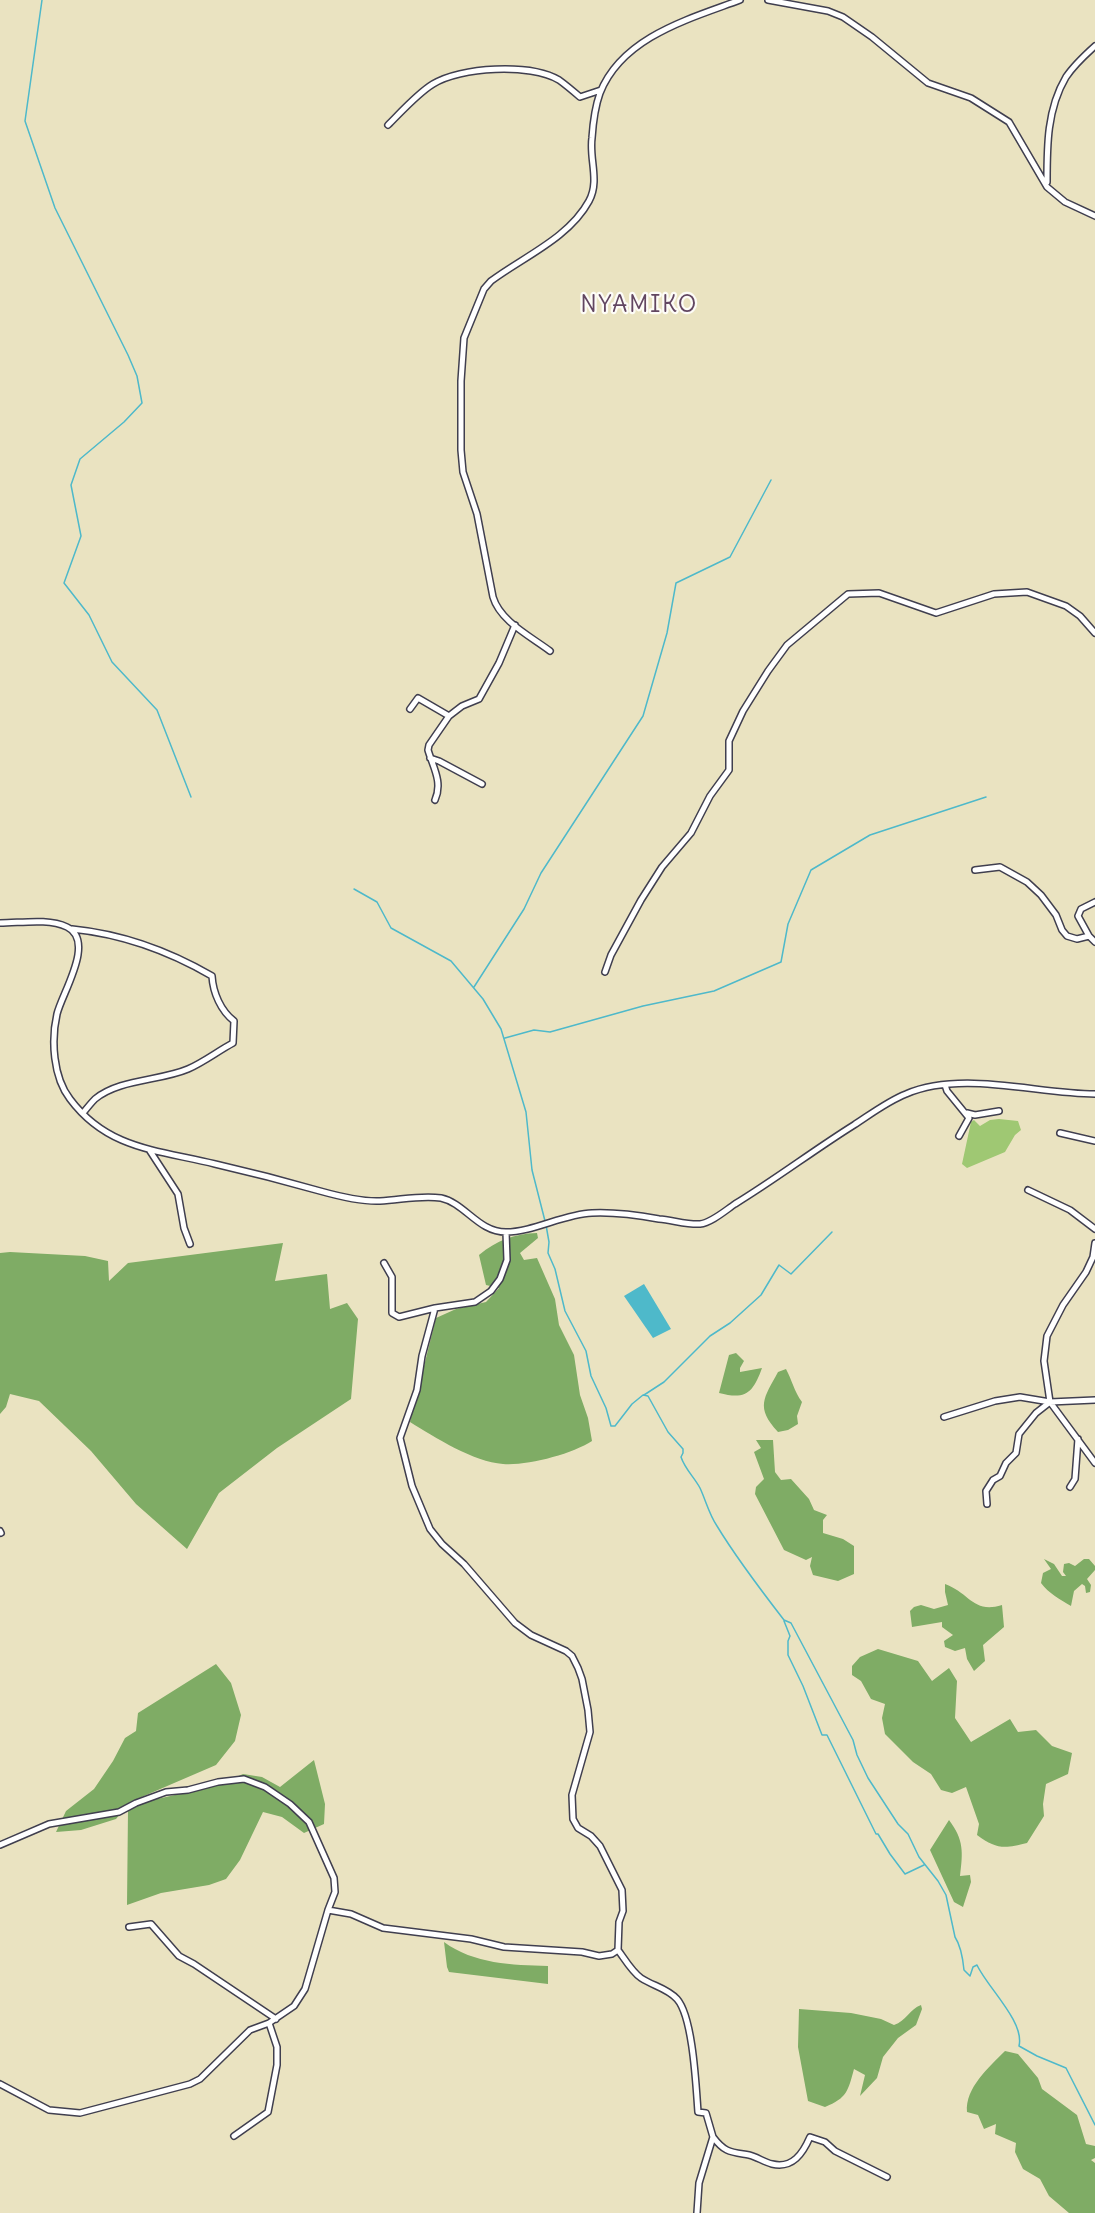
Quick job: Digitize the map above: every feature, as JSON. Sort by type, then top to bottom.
[{"type":"street","points":[[550,651],[499,612],[495,606],[477,514],[463,472],[461,381],[464,338],[484,289],[491,281],[563,231],[582,213],[595,184],[591,142],[601,90],[625,57],[656,34],[740,0]]},
{"type":"street","points":[[768,0],[828,11],[843,17],[872,37],[928,83],[971,98],[1009,122],[1047,187],[1065,202],[1095,216]]},
{"type":"street","points":[[1047,187],[1048,136],[1056,99],[1067,76],[1095,45]]},
{"type":"street","points":[[388,124],[433,84],[471,72],[490,69],[526,69],[557,79],[580,97],[601,90]]},
{"type":"street","points":[[605,972],[611,955],[641,900],[662,867],[691,833],[710,796],[729,770],[729,741],[743,711],[768,670],[788,645],[848,594],[879,593],[936,614],[994,594],[1027,592],[1066,606],[1080,616],[1095,633]]},
{"type":"street","points":[[435,800],[439,784],[430,758],[429,745],[449,716],[462,706],[479,699],[499,663],[515,625]]},
{"type":"street","points":[[410,709],[418,698],[449,716]]},
{"type":"street","points":[[430,758],[482,784]]},
{"type":"street","points":[[975,870],[1000,867],[1041,895],[1056,915],[1067,936],[1077,939],[1089,936]]},
{"type":"street","points":[[1095,902],[1081,909],[1078,916],[1095,942]]},
{"type":"street","points":[[0,923],[48,922],[145,945],[212,976],[217,998],[234,1022],[233,1043],[188,1069],[140,1081],[105,1093],[96,1098],[82,1113]]},
{"type":"street","points":[[71,929],[78,938],[78,958],[58,1011],[53,1035],[59,1077],[69,1098],[100,1128],[129,1145],[266,1175],[353,1198],[379,1201],[405,1197],[439,1198],[453,1201],[469,1216],[489,1228],[506,1232],[590,1213],[635,1215],[702,1224],[749,1196],[872,1113],[905,1094],[924,1088],[945,1085],[1001,1084],[1036,1090],[1095,1094]]},
{"type":"street","points":[[945,1085],[947,1091],[969,1118],[959,1136]]},
{"type":"street","points":[[966,1113],[975,1115],[999,1111]]},
{"type":"street","points":[[1060,1133],[1095,1141]]},
{"type":"street","points":[[149,1150],[178,1194],[184,1228],[190,1244]]},
{"type":"street","points":[[1028,1190],[1070,1210],[1095,1228]]},
{"type":"street","points":[[384,1263],[392,1277],[392,1313],[399,1317],[435,1308],[476,1302],[491,1291],[500,1279],[507,1260],[506,1232]]},
{"type":"street","points":[[1095,1243],[1093,1257],[1086,1272],[1063,1305],[1047,1336],[1044,1361],[1050,1402],[1095,1463]]},
{"type":"street","points":[[435,1308],[422,1356],[417,1390],[400,1438],[412,1486],[420,1510],[430,1529],[442,1544],[464,1564],[515,1623],[531,1635],[566,1651],[572,1656],[578,1668],[588,1710],[590,1732],[572,1795],[573,1819],[578,1828],[591,1836],[600,1846],[622,1890],[623,1911],[619,1922],[618,1950],[640,1978],[670,1992],[684,2011],[694,2067],[698,2112],[706,2113],[713,2136],[719,2145],[729,2152],[752,2156],[772,2164],[784,2164],[801,2156],[810,2137],[825,2142],[835,2151],[887,2177]]},
{"type":"street","points":[[944,1417],[995,1401],[1020,1396],[1050,1402],[1095,1400]]},
{"type":"street","points":[[987,1504],[986,1491],[1016,1453],[1019,1434],[1036,1413],[1050,1402]]},
{"type":"street","points":[[1070,1487],[1075,1479],[1078,1440]]},
{"type":"street","points":[[0,1845],[49,1824],[119,1812],[166,1792],[244,1779],[265,1787],[290,1804],[309,1822],[334,1878],[335,1892],[305,1989],[294,2006],[269,2024],[250,2030],[200,2079],[190,2084],[80,2113],[49,2110],[0,2084]]},
{"type":"street","points":[[328,1910],[351,1914],[383,1928],[471,1939],[504,1947],[582,1952],[598,1956],[612,1954],[618,1950]]},
{"type":"street","points":[[129,1927],[151,1924],[179,1956],[276,2019]]},
{"type":"street","points":[[234,2136],[268,2112],[277,2065],[277,2047],[269,2024]]},
{"type":"street","points":[[697,2213],[699,2183],[713,2136]]},
{"type":"green space","points":[[974,1120],[980,1126],[990,1120],[1018,1121],[1021,1130],[1015,1135],[1005,1152],[967,1168],[962,1164],[971,1122]]},
{"type":"green space","points":[[537,1233],[538,1238],[520,1253],[524,1260],[537,1258],[555,1299],[559,1325],[574,1355],[580,1395],[588,1418],[592,1441],[561,1455],[536,1461],[503,1464],[480,1459],[455,1448],[410,1422],[436,1318],[456,1309],[486,1302],[499,1288],[486,1285],[479,1255],[492,1245],[506,1239]]},
{"type":"green space","points":[[283,1243],[275,1281],[327,1274],[330,1309],[347,1303],[358,1319],[351,1399],[277,1448],[219,1493],[187,1549],[136,1504],[91,1451],[39,1401],[10,1394],[6,1407],[0,1414],[0,1253],[85,1256],[108,1261],[109,1281],[128,1263]]},
{"type":"green space","points":[[736,1353],[744,1361],[740,1372],[762,1368],[759,1377],[752,1389],[742,1395],[719,1393],[729,1355]]},
{"type":"green space","points":[[786,1369],[802,1402],[797,1416],[798,1424],[788,1430],[778,1432],[766,1416],[764,1402],[778,1372]]},
{"type":"green space","points":[[756,1440],[773,1440],[775,1472],[781,1480],[791,1479],[809,1499],[814,1510],[827,1515],[823,1520],[823,1533],[843,1539],[854,1546],[854,1574],[838,1581],[813,1575],[810,1566],[812,1557],[806,1560],[784,1550],[755,1494],[756,1487],[764,1479],[754,1452],[761,1448]]},
{"type":"green space","points":[[1044,1559],[1054,1564],[1062,1576],[1066,1576],[1063,1572],[1064,1564],[1069,1563],[1075,1566],[1084,1559],[1089,1559],[1095,1566],[1095,1570],[1087,1579],[1091,1585],[1090,1592],[1086,1593],[1085,1586],[1082,1584],[1074,1591],[1071,1606],[1055,1596],[1041,1583],[1043,1573],[1051,1569]]},
{"type":"green space","points":[[945,1584],[978,1605],[992,1607],[1002,1605],[1004,1627],[983,1645],[985,1661],[974,1671],[967,1659],[965,1648],[955,1651],[945,1647],[944,1641],[953,1635],[942,1627],[942,1622],[912,1627],[910,1611],[914,1607],[921,1605],[934,1609],[948,1605]]},
{"type":"green space","points":[[878,1649],[918,1661],[932,1681],[949,1668],[957,1681],[955,1718],[971,1742],[1010,1719],[1018,1732],[1036,1730],[1052,1746],[1072,1753],[1068,1774],[1046,1784],[1044,1816],[1027,1843],[1000,1847],[977,1835],[979,1824],[966,1787],[952,1793],[941,1790],[931,1774],[913,1762],[885,1734],[882,1718],[885,1704],[871,1699],[861,1681],[852,1675],[852,1666],[860,1657]]},
{"type":"green space","points":[[216,1664],[231,1683],[241,1715],[235,1741],[216,1765],[130,1802],[116,1819],[81,1830],[56,1832],[66,1811],[94,1789],[125,1738],[136,1731],[138,1713]]},
{"type":"green space","points":[[314,1760],[325,1804],[324,1824],[304,1833],[282,1817],[263,1812],[240,1860],[226,1879],[209,1885],[161,1893],[127,1905],[128,1810],[144,1802],[219,1785],[243,1774],[262,1777],[280,1787]]},
{"type":"green space","points":[[949,1820],[960,1840],[962,1860],[960,1876],[970,1875],[971,1882],[963,1907],[954,1902],[930,1850]]},
{"type":"green space","points":[[444,1942],[468,1955],[494,1962],[548,1966],[548,1984],[449,1972]]},
{"type":"green space","points":[[921,2005],[922,2009],[916,2025],[898,2038],[883,2057],[877,2078],[860,2096],[865,2075],[854,2069],[846,2093],[838,2100],[825,2107],[808,2101],[798,2047],[799,2009],[851,2013],[881,2019],[894,2025]]},
{"type":"green space","points":[[1005,2051],[1018,2054],[1038,2078],[1042,2089],[1077,2115],[1086,2144],[1095,2146],[1095,2158],[1091,2160],[1095,2163],[1095,2213],[1069,2213],[1049,2196],[1040,2179],[1023,2169],[1015,2152],[1016,2143],[995,2134],[996,2124],[984,2129],[978,2115],[967,2112],[967,2103],[974,2086]]},
{"type":"water","points":[[644,1284],[671,1329],[653,1338],[624,1296]]},
{"type":"waterway","points":[[42,0],[25,121],[55,208],[137,376],[142,403],[124,422],[80,459],[71,485],[81,536],[64,583],[89,615],[112,662],[157,710],[191,797]]},
{"type":"waterway","points":[[474,987],[524,909],[541,873],[643,716],[667,633],[676,583],[730,557],[771,480]]},
{"type":"waterway","points":[[505,1038],[534,1030],[550,1032],[643,1006],[714,991],[781,962],[788,924],[811,870],[870,835],[986,797]]},
{"type":"waterway","points":[[354,889],[377,902],[391,928],[451,961],[483,999],[501,1029],[526,1112],[532,1170],[545,1221]]},
{"type":"waterway","points":[[546,1225],[548,1253],[555,1269],[565,1311],[586,1351],[591,1376],[606,1408],[611,1426],[615,1426],[632,1404],[643,1395],[648,1396],[668,1432],[683,1449],[681,1457],[700,1488],[714,1521],[766,1597],[784,1620],[791,1623],[853,1740],[868,1778],[898,1824],[908,1834],[919,1857],[946,1895],[964,1970],[970,1976],[973,1967],[977,1965],[1011,2016],[1019,2037],[1019,2046],[1066,2068],[1095,2125]]},
{"type":"waterway","points":[[644,1395],[664,1382],[710,1336],[730,1323],[761,1295],[779,1265],[791,1274],[832,1232]]},
{"type":"waterway","points":[[784,1621],[790,1636],[788,1655],[822,1735],[827,1735],[876,1834],[905,1874],[924,1865]]},
{"type":"district","name":"NYAMIKO","points":[[639,305]]}]
